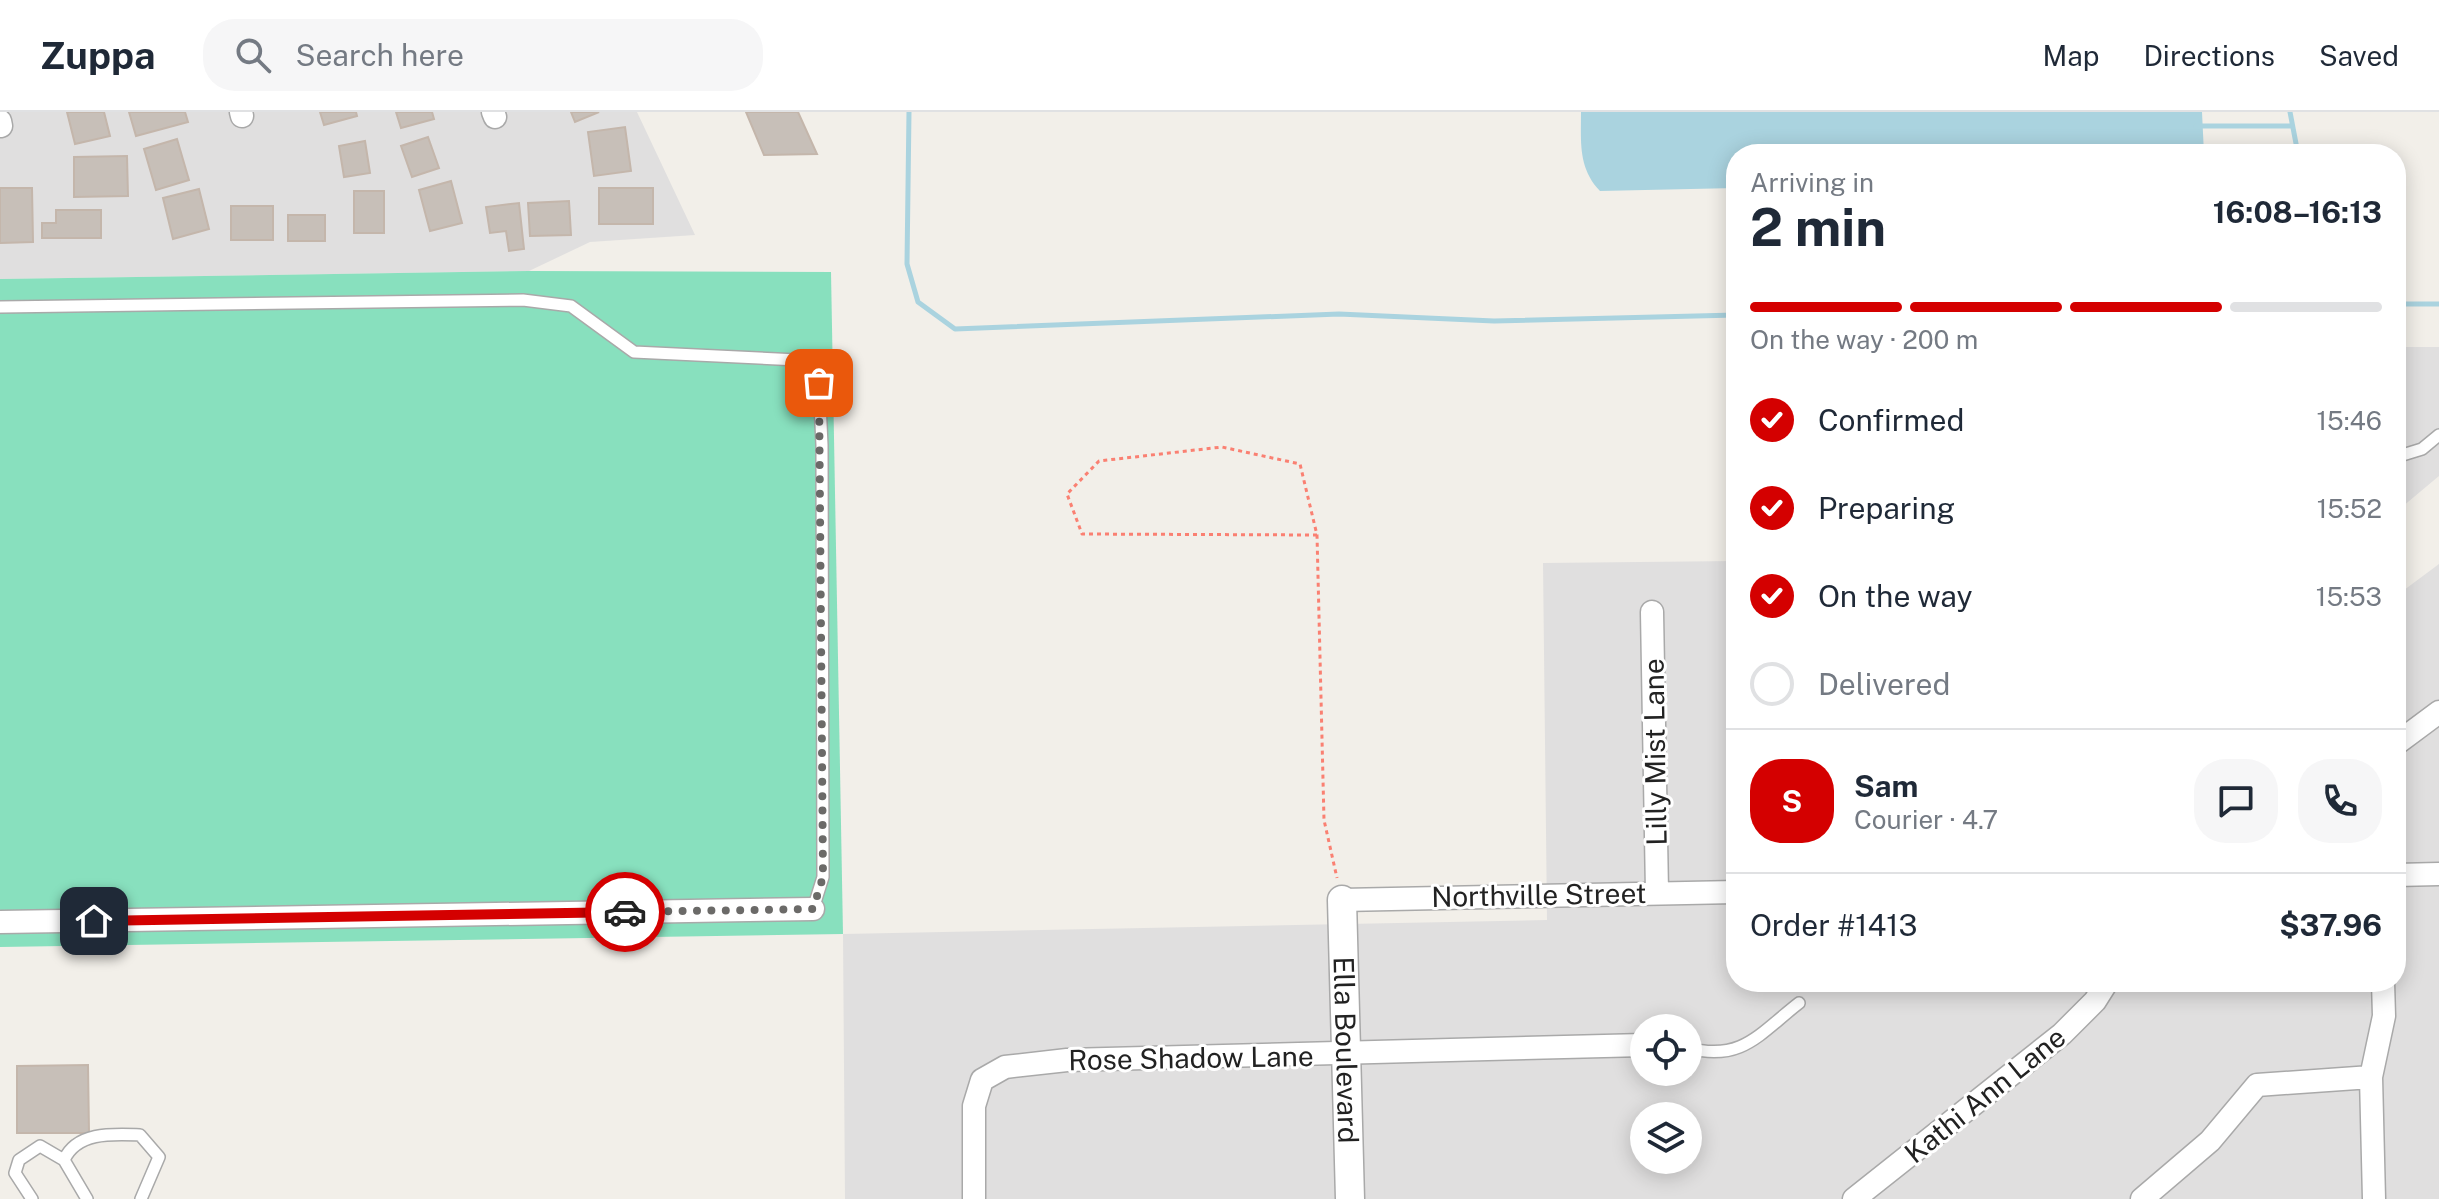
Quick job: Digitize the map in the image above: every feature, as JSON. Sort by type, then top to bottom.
[{"type":"street","name":"Lilly Mist Lane","points":[[1652,612],[1657,892]]},
{"type":"street","points":[[2406,737],[2439,712]]},
{"type":"street","points":[[2406,875],[2439,874]]},
{"type":"street","name":"Northville Street","points":[[1342,900],[1726,892]]},
{"type":"street","name":"Ella Boulevard","points":[[1342,900],[1350,1199]]},
{"type":"street","points":[[0,922],[813,909]]},
{"type":"street","name":"Kathi Ann Lane","points":[[1854,1199],[2062,1034],[2101,992]]},
{"type":"street","points":[[2374,1199],[2371,1077],[2384,1016],[2383,992]]},
{"type":"street","name":"Rose Shadow Lane","points":[[974,1199],[974,1106],[982,1080],[1005,1067],[1028,1063],[1630,1045]]},
{"type":"street","points":[[2152,1196],[2210,1141],[2257,1085],[2371,1077]]},
{"type":"lane","points":[[0,307],[523,300],[571,306],[634,352],[818,361],[822,445],[823,877],[813,909]]},
{"type":"lane","points":[[2406,454],[2422,449],[2439,435]]},
{"type":"lane","points":[[1702,1052],[1713,1055],[1734,1052],[1799,1003]]},
{"type":"lane","points":[[64,1160],[67,1153],[97,1134],[140,1135],[159,1157],[141,1199]]},
{"type":"lane","points":[[32,1199],[15,1173],[19,1160],[40,1146],[64,1160],[87,1199]]},
{"type":"path","points":[[1317,535],[1082,534],[1067,494],[1099,461],[1222,447],[1300,464],[1317,535],[1324,820],[1342,900]]},
{"type":"shaded area","points":[[0,112],[637,112],[695,235],[590,242],[529,271],[0,279]]},
{"type":"shaded area","points":[[2406,347],[2439,347],[2439,476],[2406,504]]},
{"type":"shaded area","points":[[1726,561],[1726,992],[2406,992],[2406,589],[2439,564],[2439,1199],[845,1199],[843,934],[1547,920],[1543,563]]},
{"type":"green space","points":[[529,271],[831,272],[843,934],[0,947],[0,279]]},
{"type":"water","points":[[1581,112],[2202,112],[2204,144],[1726,144],[1726,188],[1600,191],[1584,164]]},
{"type":"building","points":[[67,112],[104,112],[110,136],[75,144]]},
{"type":"building","points":[[129,112],[185,112],[188,122],[136,136]]},
{"type":"building","points":[[320,112],[356,112],[357,116],[324,125]]},
{"type":"building","points":[[396,112],[432,112],[434,119],[401,128]]},
{"type":"building","points":[[571,112],[599,112],[575,122]]},
{"type":"building","points":[[746,112],[798,112],[817,154],[764,155]]},
{"type":"building","points":[[625,127],[631,171],[594,176],[588,132]]},
{"type":"building","points":[[428,137],[439,168],[412,177],[401,146]]},
{"type":"building","points":[[177,139],[189,180],[156,190],[144,149]]},
{"type":"building","points":[[365,141],[370,173],[344,177],[339,146]]},
{"type":"building","points":[[127,156],[128,196],[74,197],[74,157]]},
{"type":"building","points":[[451,181],[462,223],[430,231],[419,190]]},
{"type":"building","points":[[0,188],[32,188],[33,242],[0,243]]},
{"type":"building","points":[[599,188],[653,188],[653,224],[599,224]]},
{"type":"building","points":[[199,189],[209,229],[173,239],[163,198]]},
{"type":"building","points":[[354,191],[384,191],[384,233],[354,233]]},
{"type":"building","points":[[569,201],[571,235],[530,236],[528,203]]},
{"type":"building","points":[[519,203],[524,249],[509,251],[506,231],[490,233],[486,207]]},
{"type":"building","points":[[231,206],[273,206],[273,240],[231,240]]},
{"type":"building","points":[[56,210],[101,210],[101,238],[42,238],[42,223],[56,223]]},
{"type":"building","points":[[288,215],[325,215],[325,241],[288,241]]},
{"type":"building","points":[[88,1065],[89,1133],[17,1133],[17,1066]]},
{"type":"waterway","points":[[909,112],[907,264],[918,302],[955,329],[1339,314],[1494,321],[1726,315]]},
{"type":"waterway","points":[[2290,112],[2296,144]]},
{"type":"waterway","points":[[2196,126],[2292,126]]},
{"type":"waterway","points":[[2406,304],[2439,304]]},
{"type":"way so far","points":[[625,912],[813,909],[823,877],[822,445],[819,383]]},
{"type":"route","points":[[94,921],[625,912]]}]
